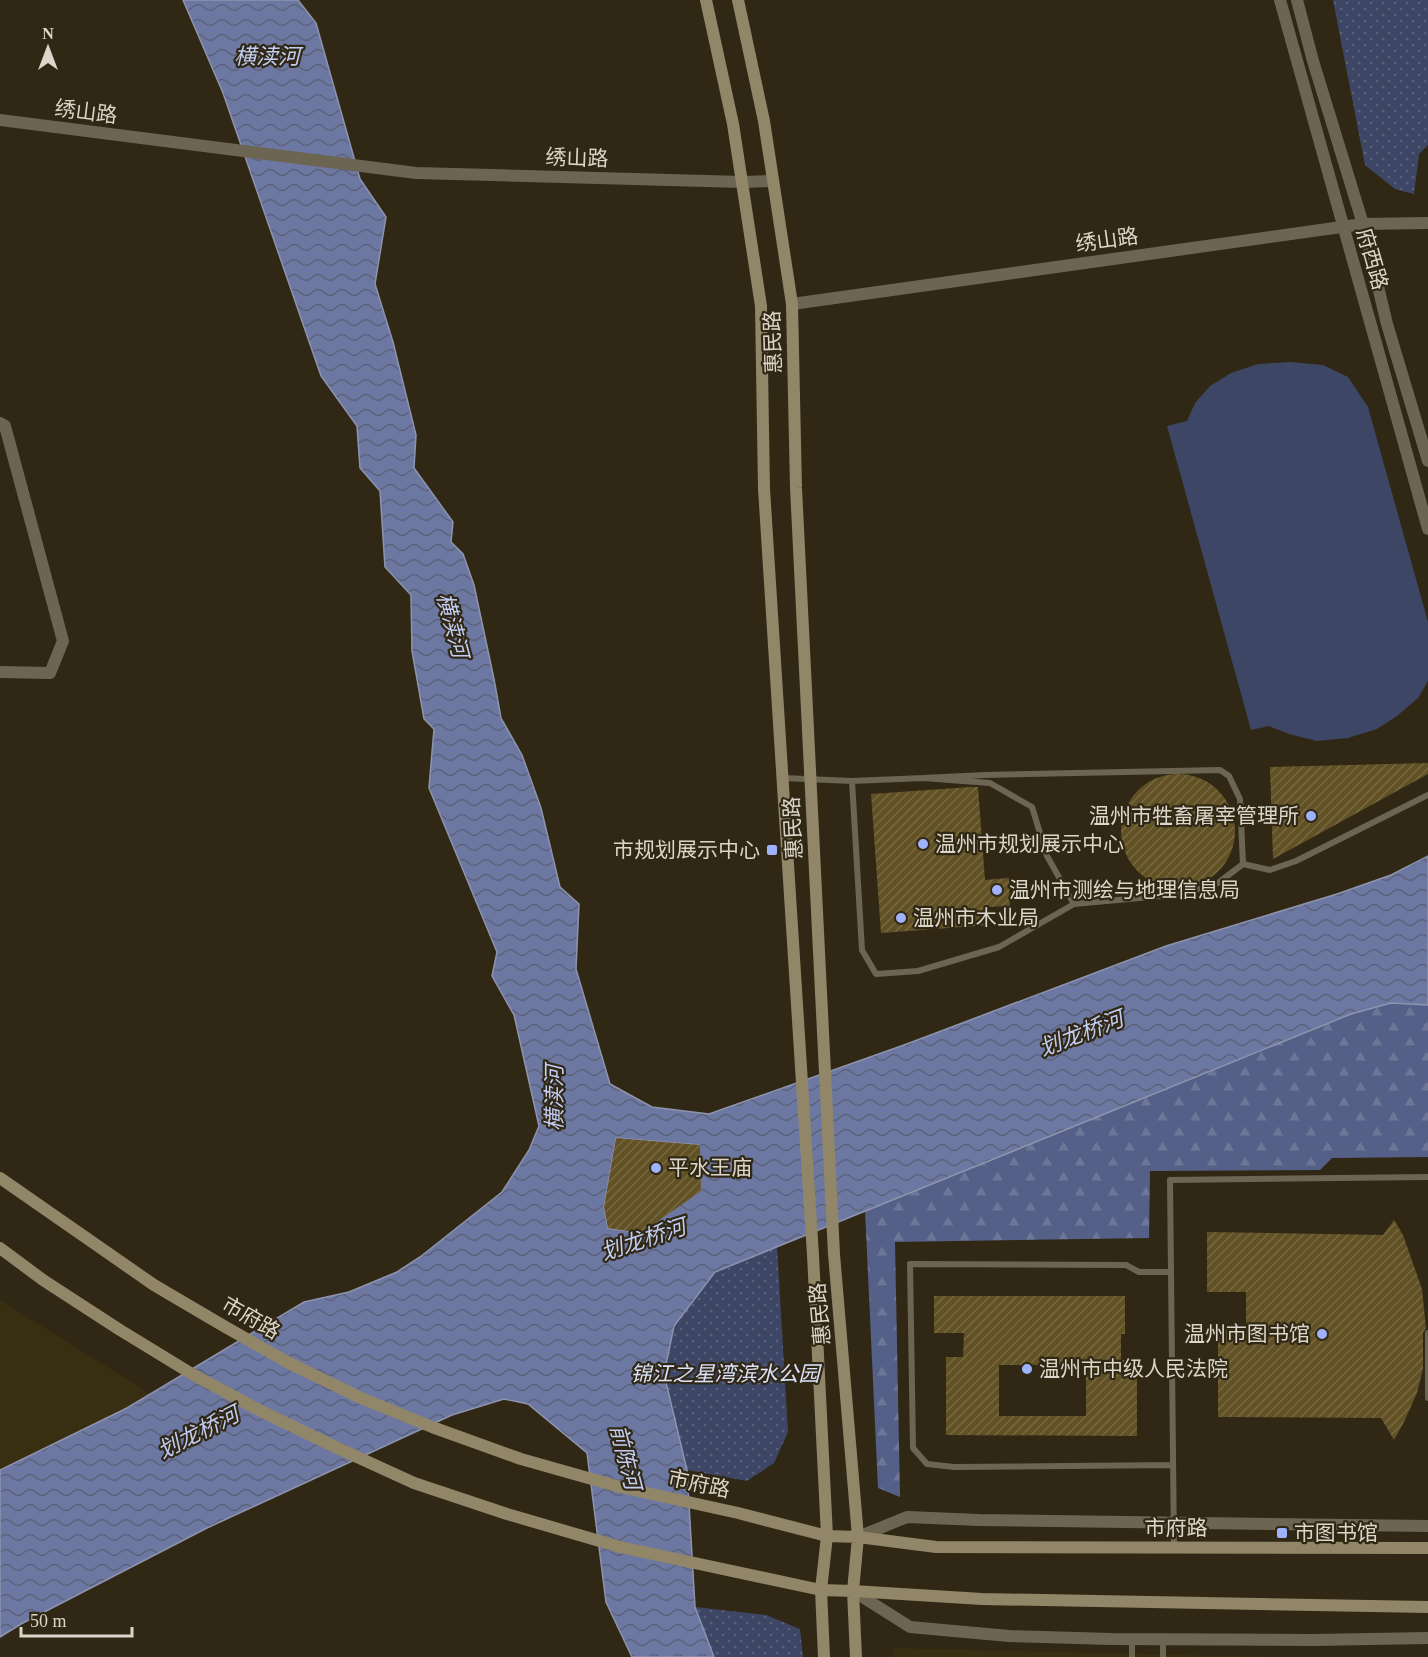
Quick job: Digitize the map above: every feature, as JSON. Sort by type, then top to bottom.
[{"type":"main road","name":"惠民路","points":[[706,0],[733,124],[761,306],[764,489],[813,1255],[827,1536],[821,1590],[824,1657]]},
{"type":"main road","name":"惠民路","points":[[738,0],[764,121],[792,304],[796,488],[834,1254],[858,1537],[852,1591],[856,1657]]},
{"type":"main road","name":"市府路","points":[[0,1178],[154,1285],[287,1362],[361,1398],[521,1460],[620,1487],[738,1513],[827,1536],[858,1537],[936,1547],[1428,1548]]},
{"type":"main road","points":[[0,1248],[43,1280],[192,1374],[311,1436],[414,1483],[507,1514],[620,1547],[821,1590],[982,1599],[1428,1607]]},
{"type":"street","name":"府西路","points":[[1280,0],[1428,529]]},
{"type":"street","name":"府西路","points":[[1297,0],[1313,61],[1363,224],[1387,324],[1428,461]]},
{"type":"street","name":"绣山路","points":[[0,120],[416,173],[773,181]]},
{"type":"street","name":"绣山路","points":[[792,304],[1363,224],[1428,223]]},
{"type":"street","points":[[0,423],[4,426],[63,641],[50,673],[0,672]]},
{"type":"street","points":[[858,1537],[907,1517],[1428,1526]]},
{"type":"street","points":[[852,1591],[910,1627],[1009,1636],[1132,1639],[1428,1638]]},
{"type":"lane","points":[[782,777],[852,782],[985,775],[1220,770],[1229,776],[1240,799],[1243,864]]},
{"type":"lane","points":[[923,778],[990,783],[1032,807],[1047,856],[1074,904]]},
{"type":"lane","points":[[852,782],[862,950],[876,974],[918,971],[999,947],[1074,904],[1183,894],[1218,883],[1243,864],[1270,870],[1296,861],[1428,795]]},
{"type":"lane","points":[[1174,1547],[1170,1180],[1428,1178]]},
{"type":"lane","points":[[1171,1272],[1139,1272],[1126,1265],[910,1264],[910,1313],[913,1448],[927,1464],[954,1467],[1173,1465]]},
{"type":"lane","points":[[1428,1334],[1428,1398]]},
{"type":"lane","points":[[1132,1639],[1132,1657]]},
{"type":"lane","points":[[1162,1639],[1163,1657]]},
{"type":"shaded area","points":[[0,1300],[151,1394],[0,1470]]},
{"type":"shaded area","points":[[894,1648],[1269,1657],[894,1657]]},
{"type":"green space","points":[[1333,0],[1428,0],[1428,145],[1419,154],[1414,194],[1395,189],[1365,165]]},
{"type":"green space","points":[[1290,362],[1323,365],[1348,377],[1368,407],[1428,622],[1428,681],[1418,698],[1377,729],[1348,738],[1317,741],[1269,726],[1251,730],[1167,426],[1187,421],[1195,403],[1210,386],[1231,373],[1258,364]]},
{"type":"green space","points":[[1391,1003],[1428,1005],[1428,1157],[1332,1158],[1320,1170],[1150,1171],[1149,1238],[895,1242],[900,1497],[878,1488],[865,1210],[1351,1014]]},
{"type":"green space","name":"锦江之星湾滨水公园","points":[[777,1246],[788,1432],[774,1463],[747,1481],[687,1470],[664,1374],[674,1326],[715,1272]]},
{"type":"green space","points":[[695,1607],[766,1615],[800,1629],[803,1657],[714,1657]]},
{"type":"water","points":[[183,0],[298,0],[316,23],[360,179],[386,217],[375,284],[393,342],[416,435],[414,468],[453,522],[451,542],[463,554],[474,585],[501,718],[522,755],[541,808],[560,887],[579,904],[576,969],[610,1084],[652,1107],[709,1114],[904,1045],[1166,946],[1337,894],[1391,875],[1428,856],[1428,1005],[1391,1003],[1351,1014],[715,1272],[674,1326],[664,1374],[687,1470],[695,1607],[714,1657],[632,1657],[606,1602],[587,1453],[528,1404],[504,1399],[452,1415],[207,1528],[0,1637],[0,1470],[127,1408],[304,1302],[349,1292],[397,1272],[420,1257],[502,1192],[529,1150],[539,1126],[514,1015],[492,976],[497,952],[429,788],[434,729],[424,719],[412,651],[411,595],[385,567],[380,491],[360,468],[357,426],[321,376],[223,93]],"holes":[[[616,1138],[699,1145],[641,1233],[608,1228],[604,1207]]]},
{"type":"building","name":"温州市牲畜屠宰管理所","points":[[1428,763],[1428,774],[1273,859],[1270,767]]},
{"type":"building","points":[[1178,774],[1200,779],[1218,791],[1230,809],[1235,831],[1230,853],[1218,871],[1200,883],[1178,888],[1156,883],[1138,871],[1126,853],[1121,831],[1126,809],[1138,791],[1156,779]]},
{"type":"building","points":[[978,787],[985,880],[1009,878],[1010,906],[987,907],[989,925],[881,933],[871,794]]},
{"type":"building","name":"平水王庙","points":[[616,1138],[700,1145],[701,1191],[641,1233],[608,1228],[604,1207]]},
{"type":"building","name":"温州市图书馆","points":[[1394,1220],[1403,1235],[1422,1289],[1426,1328],[1423,1333],[1423,1369],[1417,1393],[1394,1440],[1381,1418],[1218,1417],[1218,1326],[1246,1326],[1246,1292],[1207,1292],[1207,1232],[1383,1235]]},
{"type":"building","points":[[934,1296],[1125,1296],[1125,1334],[1121,1334],[1121,1360],[1137,1360],[1137,1436],[946,1435],[946,1357],[963,1357],[964,1333],[934,1333]],"holes":[[[999,1365],[1086,1365],[1086,1416],[999,1416]]]},
{"type":"place","name":"温州市牲畜屠宰管理所","points":[[1311,816]]},
{"type":"place","name":"温州市规划展示中心","points":[[923,844]]},
{"type":"place","name":"市规划展示中心","points":[[772,850]]},
{"type":"place","name":"温州市测绘与地理信息局","points":[[997,890]]},
{"type":"place","name":"温州市木业局","points":[[901,918]]},
{"type":"place","name":"平水王庙","points":[[656,1168]]},
{"type":"place","name":"温州市图书馆","points":[[1322,1334]]},
{"type":"place","name":"温州市中级人民法院","points":[[1027,1369]]},
{"type":"place","name":"市图书馆","points":[[1282,1533]]},
{"type":"water label","name":"横渎河","points":[[267,56]]},
{"type":"water label","name":"横渎河","points":[[453,625]]},
{"type":"water label","name":"划龙桥河","points":[[1081,1033]]},
{"type":"water label","name":"横渎河","points":[[554,1098]]},
{"type":"water label","name":"划龙桥河","points":[[643,1239]]},
{"type":"water label","name":"划龙桥河","points":[[198,1432]]},
{"type":"water label","name":"前陈河","points":[[626,1457]]}]
